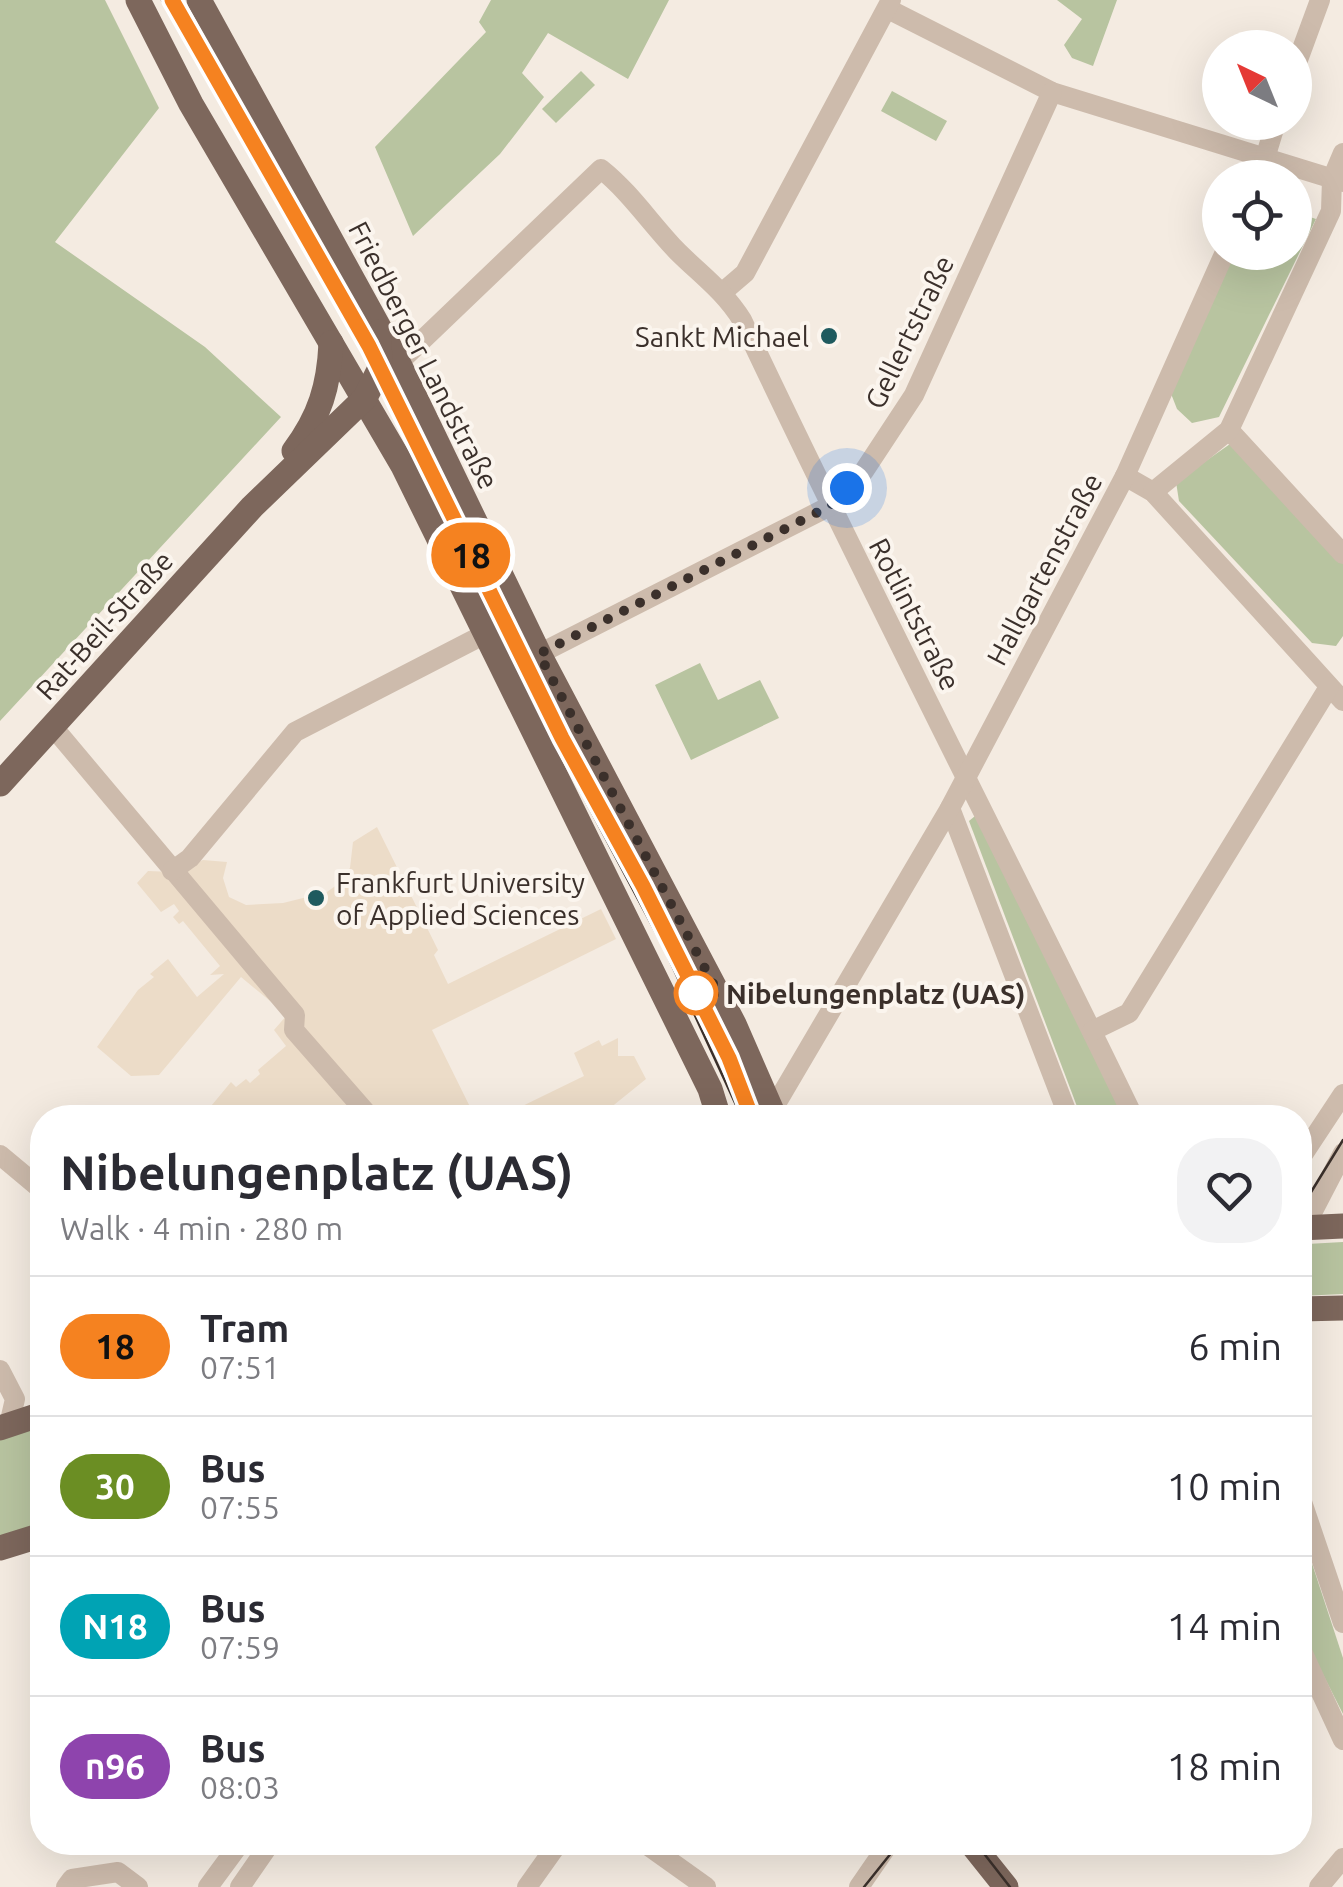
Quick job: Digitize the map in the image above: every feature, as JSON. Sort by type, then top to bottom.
[{"type":"main road","points":[[138,0],[191,104],[331,343],[356,406],[484,634],[715,1105]]},
{"type":"main road","name":"Friedberger Landstraße","points":[[199,0],[398,362],[539,654],[659,878],[770,1105]]},
{"type":"main road","points":[[356,406],[380,368],[379,327]]},
{"type":"main road","name":"Rat-Beil-Straße","points":[[252,507],[318,414],[328,384],[331,343]]},
{"type":"main road","name":"Rat-Beil-Straße","points":[[0,784],[252,507],[356,406]]},
{"type":"main road","points":[[1312,1229],[1343,1226]]},
{"type":"main road","points":[[1312,1309],[1343,1308]]},
{"type":"main road","points":[[5,1426],[30,1418]]},
{"type":"main road","points":[[0,1548],[30,1539]]},
{"type":"main road","points":[[980,1855],[1006,1887]]},
{"type":"street","points":[[1309,30],[1320,0]]},
{"type":"street","points":[[724,292],[744,274],[890,5],[1052,92],[1238,160]]},
{"type":"street","name":"Gellertstraße","points":[[539,654],[830,506],[864,472],[914,395],[1052,92]]},
{"type":"street","points":[[1153,492],[1229,430],[1331,211],[1343,153]]},
{"type":"street","name":"Rotlintstraße","points":[[398,362],[601,169],[678,252],[724,292],[742,320],[830,506],[967,773],[1128,1105]]},
{"type":"street","points":[[1312,176],[1338,180]]},
{"type":"street","name":"Hallgartenstraße","points":[[779,1105],[950,808],[1125,476],[1217,270]]},
{"type":"street","points":[[356,406],[398,362]]},
{"type":"street","points":[[1229,430],[1343,554]]},
{"type":"street","points":[[1092,1030],[1128,1013],[1336,694],[1153,492],[1125,476]]},
{"type":"street","points":[[172,870],[190,858],[295,732],[484,634]]},
{"type":"street","points":[[53,727],[295,1015],[294,1030],[360,1105]]},
{"type":"street","points":[[950,808],[1064,1105]]},
{"type":"street","points":[[1312,1141],[1343,1094]]},
{"type":"street","points":[[1312,1211],[1343,1152]]},
{"type":"street","points":[[0,1154],[30,1180]]},
{"type":"street","points":[[0,1370],[16,1399],[5,1426]]},
{"type":"street","points":[[1312,1531],[1343,1623]]},
{"type":"street","points":[[1312,1673],[1343,1740]]},
{"type":"street","points":[[208,1887],[231,1855]]},
{"type":"street","points":[[240,1887],[263,1855]]},
{"type":"street","points":[[528,1887],[550,1855]]},
{"type":"street","points":[[661,1855],[706,1887]]},
{"type":"street","points":[[859,1887],[881,1855]]},
{"type":"street","points":[[1318,1887],[1343,1858]]},
{"type":"street","points":[[66,1887],[72,1878],[118,1872],[138,1887]]},
{"type":"green space","points":[[0,0],[105,0],[159,108],[55,242],[205,347],[281,417],[0,721]]},
{"type":"green space","points":[[491,0],[669,0],[628,79],[548,33],[522,73],[544,97],[500,154],[413,236],[375,147],[486,32],[479,22]]},
{"type":"green space","points":[[1057,0],[1117,0],[1093,66],[1072,58],[1064,45],[1082,19]]},
{"type":"green space","points":[[581,71],[595,85],[556,123],[542,109]]},
{"type":"green space","points":[[892,91],[947,121],[936,141],[881,111]]},
{"type":"green space","points":[[1224,270],[1291,270],[1219,417],[1192,423],[1177,409],[1168,386]]},
{"type":"green space","points":[[1230,444],[1343,562],[1343,636],[1336,646],[1312,643],[1179,501],[1176,482]]},
{"type":"green space","points":[[700,663],[718,700],[760,680],[779,718],[691,760],[655,685]]},
{"type":"green space","points":[[975,816],[1123,1105],[1076,1105],[969,821]]},
{"type":"green space","points":[[1343,1242],[1343,1294],[1312,1295],[1312,1244]]},
{"type":"green space","points":[[30,1428],[30,1530],[0,1539],[0,1437]]},
{"type":"green space","points":[[1312,1564],[1343,1658],[1343,1714],[1312,1653]]},
{"type":"shaded area","points":[[377,827],[438,950],[434,955],[448,984],[601,909],[616,939],[432,1030],[469,1105],[212,1105],[231,1082],[236,1087],[246,1079],[250,1083],[260,1074],[258,1070],[286,1046],[274,1030],[287,1015],[241,977],[159,1075],[131,1076],[97,1047],[138,990],[154,977],[150,974],[168,959],[197,997],[224,974],[210,975],[220,966],[183,921],[179,924],[173,917],[179,911],[174,904],[161,912],[137,883],[148,871],[173,872],[203,860],[227,862],[223,878],[229,897],[246,905],[283,903],[327,892],[338,884],[350,868],[353,842]]},
{"type":"shaded area","points":[[618,1038],[618,1056],[634,1056],[646,1079],[614,1105],[525,1105],[584,1076],[574,1053],[599,1040],[602,1046]]},
{"type":"tram line","points":[[162,0],[362,351],[566,764],[664,948],[736,1105]]},
{"type":"tram line","name":"18","points":[[172,0],[369,346],[562,738],[628,856],[729,1058],[748,1105]]},
{"type":"tram line","points":[[1312,1190],[1343,1140]]},
{"type":"tram line","points":[[864,1887],[890,1855]]},
{"type":"tram line","points":[[985,1855],[1010,1887]]},
{"type":"place","name":"Sankt Michael","points":[[829,336]]},
{"type":"place","name":"Frankfurt University of Applied Sciences","points":[[316,898]]},
{"type":"place","name":"Nibelungenplatz (UAS)","points":[[696,993]]},
{"type":"route","points":[[696,993],[719,995],[539,654],[830,506],[847,488]]}]
